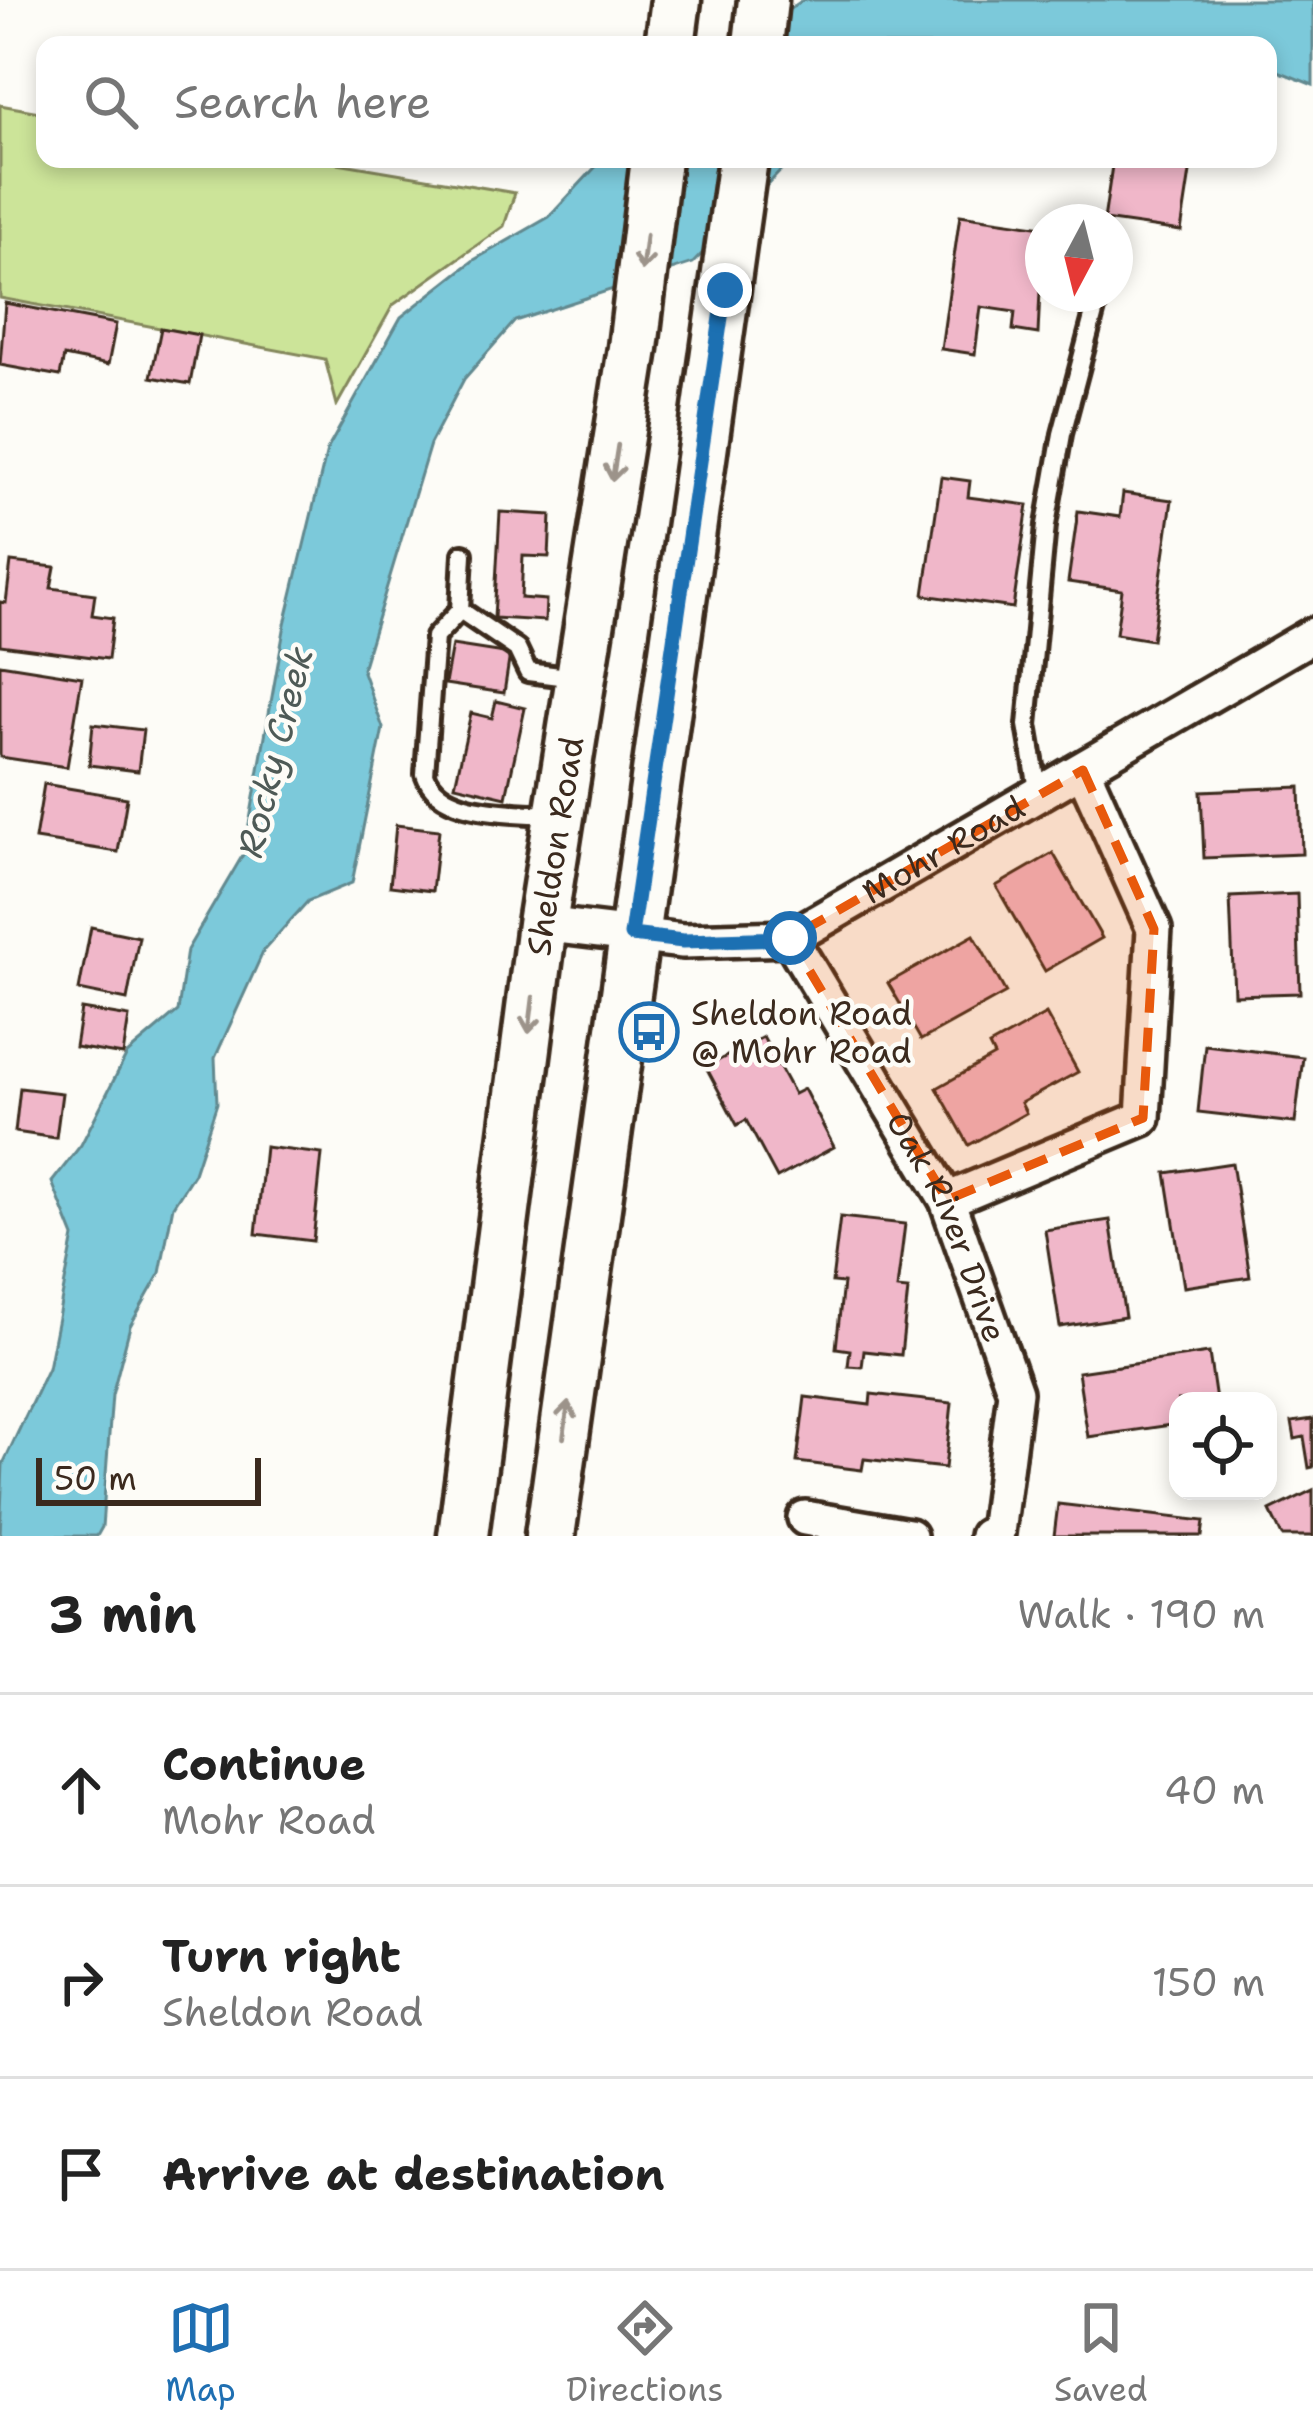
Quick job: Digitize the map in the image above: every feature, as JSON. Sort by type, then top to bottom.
[{"type":"main road","points":[[759,36],[763,0]]},
{"type":"main road","name":"Sheldon Road","points":[[463,1536],[542,924],[633,348],[655,168]]},
{"type":"main road","points":[[550,1536],[742,168]]},
{"type":"street","name":"Mohr Road","points":[[542,924],[683,941],[790,938],[1313,635]]},
{"type":"street","points":[[947,1200],[1143,1118],[1154,929],[1083,770]]},
{"type":"street","name":"Oak River Drive","points":[[790,938],[947,1200],[1015,1393],[997,1534],[986,1536]]},
{"type":"street","points":[[805,1519],[909,1536]]},
{"type":"lane","points":[[1040,795],[1027,725],[1046,525],[1062,434],[1094,312]]},
{"type":"lane","points":[[463,554],[460,610],[435,637],[425,774],[430,790],[448,802],[560,817]]},
{"type":"lane","points":[[460,610],[517,649],[528,672],[582,679]]},
{"type":"highlighted area","points":[[1083,770],[1154,929],[1143,1118],[947,1200],[790,938]]},
{"type":"green space","points":[[0,105],[36,111],[36,168],[367,168],[515,193],[504,226],[393,305],[337,405],[325,359],[0,298]]},
{"type":"water","points":[[803,0],[1313,0],[1313,85],[1277,71],[1277,36],[750,36]]},
{"type":"water","name":"Rocky Creek","points":[[595,168],[783,168],[693,263],[515,321],[464,379],[430,444],[362,669],[383,728],[352,883],[308,901],[264,950],[215,1058],[217,1103],[194,1173],[173,1206],[160,1273],[130,1326],[112,1395],[102,1527],[97,1536],[0,1536],[3,1464],[48,1368],[74,1237],[52,1182],[81,1145],[127,1054],[178,1011],[187,950],[244,853],[285,624],[327,450],[401,317],[474,260],[549,217]]},
{"type":"building","points":[[1112,168],[1191,168],[1181,231],[1133,224],[1133,204],[1106,204]]},
{"type":"building","points":[[960,215],[1025,224],[1025,312],[1039,312],[1038,334],[1013,330],[1015,312],[981,307],[975,354],[941,349]]},
{"type":"building","points":[[5,303],[116,324],[108,365],[64,356],[60,376],[0,365]]},
{"type":"building","points":[[161,328],[199,335],[190,384],[151,377]]},
{"type":"building","points":[[941,477],[970,481],[968,497],[1028,505],[1013,608],[924,595]]},
{"type":"building","points":[[1123,493],[1172,500],[1152,640],[1116,634],[1122,590],[1068,582],[1078,511],[1120,517]]},
{"type":"building","points":[[500,512],[551,515],[549,557],[523,556],[521,598],[546,600],[545,621],[494,618]]},
{"type":"building","points":[[11,562],[55,567],[51,588],[95,594],[92,615],[113,618],[108,659],[0,645],[0,602],[6,603]]},
{"type":"building","points":[[452,645],[510,654],[504,693],[445,684]]},
{"type":"building","points":[[0,664],[82,677],[67,767],[0,757]]},
{"type":"building","points":[[496,701],[525,708],[506,797],[455,785],[471,713],[492,718]]},
{"type":"building","points":[[93,724],[143,730],[138,771],[89,765]]},
{"type":"building","points":[[44,784],[127,798],[118,852],[35,839]]},
{"type":"building","points":[[1300,787],[1302,854],[1204,858],[1201,791]]},
{"type":"building","points":[[396,825],[439,830],[432,891],[390,886]]},
{"type":"building","points":[[1053,853],[1102,938],[1045,971],[996,886]]},
{"type":"building","points":[[1297,894],[1300,993],[1234,995],[1230,897]]},
{"type":"building","points":[[91,927],[139,937],[127,1000],[79,990]]},
{"type":"building","points":[[974,935],[1006,993],[921,1040],[888,983]]},
{"type":"building","points":[[81,1009],[129,1017],[123,1055],[75,1047]]},
{"type":"building","points":[[1046,1014],[1078,1072],[1021,1103],[1026,1113],[969,1145],[937,1088],[994,1056],[989,1046]]},
{"type":"building","points":[[763,1037],[794,1094],[804,1089],[834,1147],[777,1178],[746,1120],[737,1125],[706,1067]]},
{"type":"building","points":[[1205,1045],[1303,1057],[1295,1123],[1198,1112]]},
{"type":"building","points":[[20,1088],[62,1093],[56,1138],[15,1132]]},
{"type":"building","points":[[265,1147],[322,1154],[313,1241],[256,1234]]},
{"type":"building","points":[[1232,1163],[1250,1277],[1184,1287],[1166,1173]]},
{"type":"building","points":[[840,1217],[905,1224],[897,1289],[908,1290],[901,1355],[864,1351],[862,1367],[848,1366],[850,1350],[836,1348],[843,1283],[832,1282]]},
{"type":"building","points":[[1110,1220],[1125,1317],[1060,1327],[1045,1230]]},
{"type":"building","points":[[1209,1353],[1215,1392],[1169,1392],[1169,1425],[1088,1437],[1078,1372]]},
{"type":"building","points":[[871,1394],[952,1403],[945,1468],[864,1459],[862,1470],[797,1462],[805,1397],[870,1405]]},
{"type":"building","points":[[1313,1419],[1313,1467],[1309,1468],[1304,1437],[1295,1439],[1292,1422]]},
{"type":"building","points":[[1313,1490],[1313,1536],[1282,1536],[1270,1511]]},
{"type":"building","points":[[1058,1504],[1204,1521],[1202,1536],[1054,1536]]},
{"type":"place","name":"Sheldon Road @ Mohr Road","points":[[649,1032]]},
{"type":"route","points":[[725,290],[631,935],[683,941],[790,938]]}]
